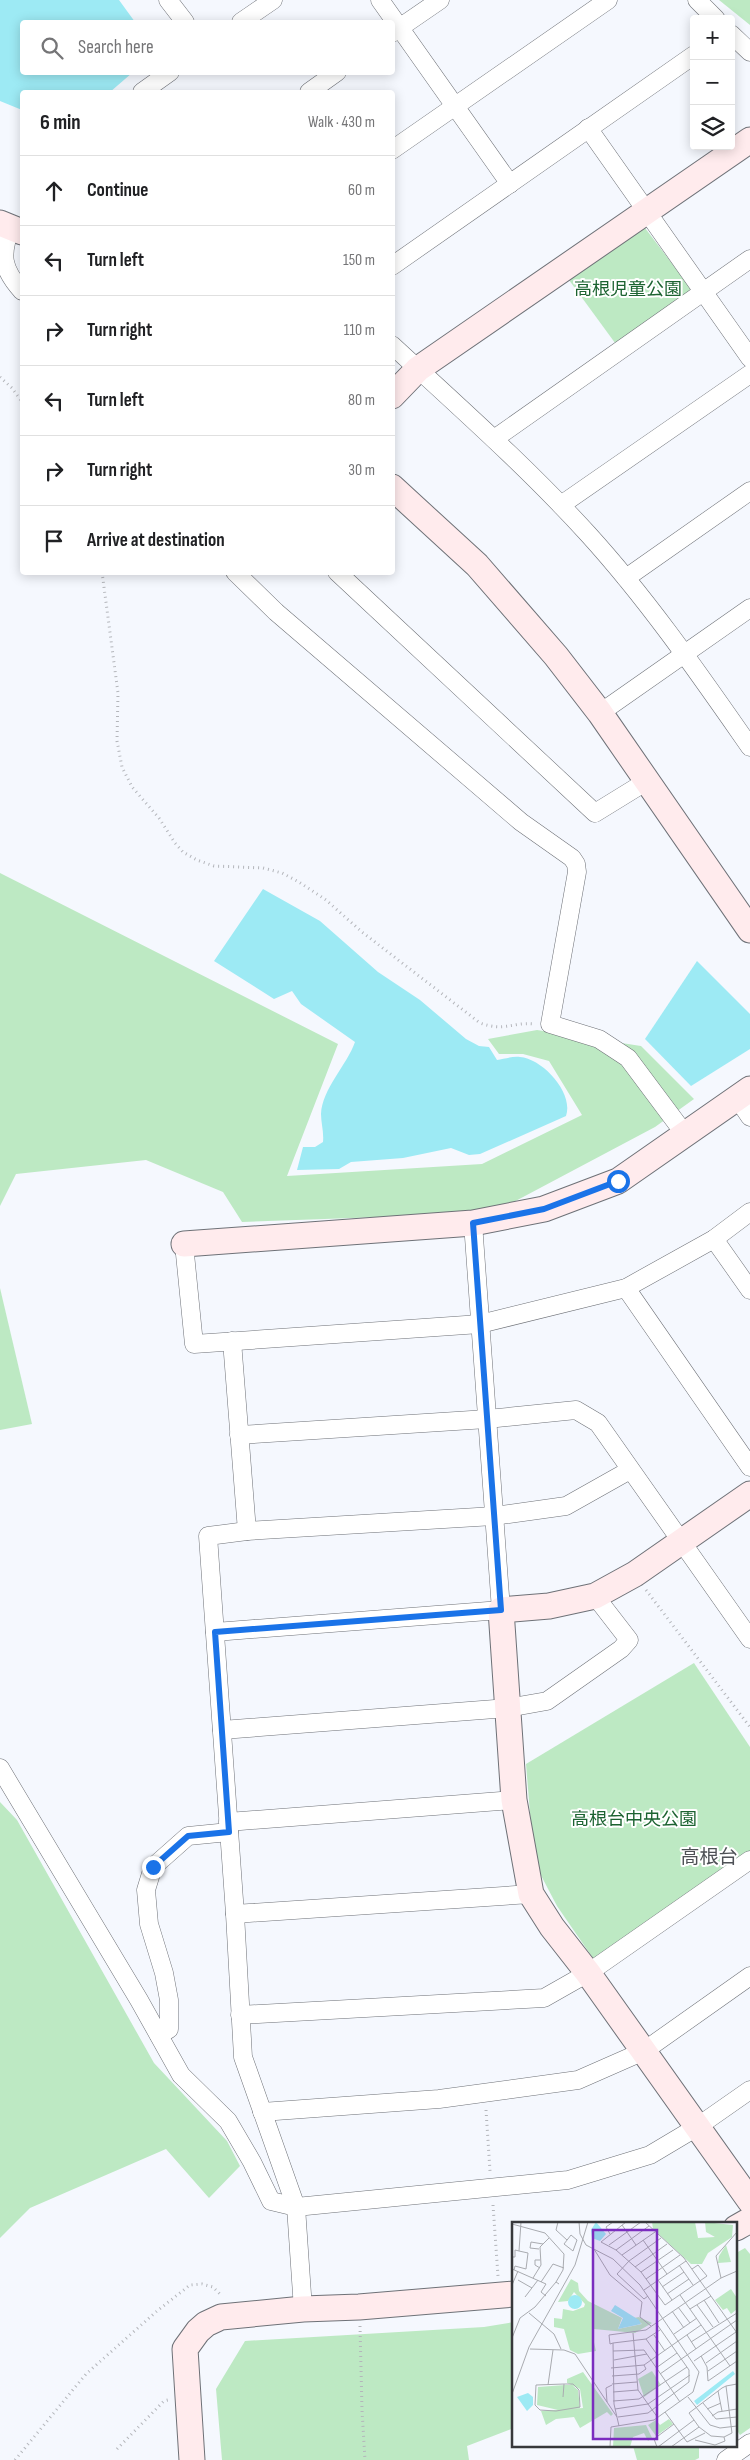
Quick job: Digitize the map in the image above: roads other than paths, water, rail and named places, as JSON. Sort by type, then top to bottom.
[{"type":"street","points":[[168,0],[183,20]]},
{"type":"street","points":[[244,20],[273,0]]},
{"type":"street","points":[[380,0],[390,20]]},
{"type":"street","points":[[440,0],[396,31],[455,107],[510,184]]},
{"type":"street","points":[[395,148],[608,0]]},
{"type":"street","points":[[697,0],[712,15]]},
{"type":"street","points":[[735,38],[750,52]]},
{"type":"street","points":[[395,264],[690,58]]},
{"type":"street","points":[[145,90],[166,75]]},
{"type":"street","points":[[312,90],[333,75]]},
{"type":"street","points":[[588,128],[750,358]]},
{"type":"street","points":[[395,393],[418,368],[750,140]]},
{"type":"street","points":[[11,227],[4,243],[2,255],[5,268],[20,288]]},
{"type":"street","points":[[494,439],[750,258]]},
{"type":"street","points":[[395,348],[494,439],[561,505],[626,578],[685,654],[750,747]]},
{"type":"street","points":[[561,505],[750,374]]},
{"type":"street","points":[[395,490],[477,564],[556,656],[600,713],[750,930]]},
{"type":"street","points":[[626,578],[750,492]]},
{"type":"street","points":[[238,575],[276,612],[513,815],[572,858],[576,864],[577,872],[550,1024],[599,1039],[628,1058],[684,1133]]},
{"type":"street","points":[[340,575],[595,813],[646,781]]},
{"type":"street","points":[[600,713],[750,608]]},
{"type":"street","points":[[746,1102],[684,1133],[618,1181],[544,1209],[473,1223],[184,1244],[194,1344],[480,1324],[626,1288],[714,1238],[750,1212]]},
{"type":"street","points":[[473,1223],[514,1800],[531,1894],[552,1927],[588,1972],[750,2201]]},
{"type":"street","points":[[714,1238],[750,1290]]},
{"type":"street","points":[[626,1288],[750,1467]]},
{"type":"street","points":[[232,1341],[247,1532]]},
{"type":"street","points":[[239,1434],[487,1419],[576,1410],[598,1423],[681,1542],[745,1621],[750,1639]]},
{"type":"street","points":[[303,2309],[296,2207],[242,2058],[235,1914],[208,1536],[494,1516],[566,1506],[630,1470]]},
{"type":"street","points":[[215,1632],[549,1606],[596,1596],[635,1574],[750,1494]]},
{"type":"street","points":[[222,1730],[508,1708],[547,1701],[621,1649],[629,1640],[596,1596]]},
{"type":"street","points":[[0,1768],[181,2075],[228,2122],[252,2162],[271,2201],[296,2207],[568,2180],[650,2155],[697,2127],[750,2090]]},
{"type":"street","points":[[159,2035],[168,2029],[170,2020],[164,1972],[149,1924],[146,1890],[153,1867],[188,1836],[228,1827],[514,1800]]},
{"type":"street","points":[[240,2015],[544,1998],[588,1972],[750,1860]]},
{"type":"street","points":[[235,1914],[531,1894]]},
{"type":"street","points":[[262,2112],[439,2099],[578,2080],[644,2051],[750,1976]]},
{"type":"street","points":[[738,2227],[750,2220]]},
{"type":"street","points":[[192,2460],[185,2349],[190,2339],[206,2324],[227,2317],[303,2309],[359,2308],[512,2294]]},
{"type":"street","points":[[726,2460],[750,2443]]},
{"type":"water","points":[[0,0],[119,0],[134,20],[20,20],[20,75],[130,75],[112,90],[20,90],[20,109],[0,101]]},
{"type":"water","points":[[263,889],[320,921],[378,972],[420,1000],[466,1039],[479,1046],[489,1047],[497,1060],[520,1057],[529,1059],[547,1070],[561,1088],[565,1097],[566,1116],[480,1154],[469,1155],[451,1148],[403,1158],[351,1162],[339,1169],[297,1170],[303,1147],[315,1147],[323,1142],[322,1105],[330,1086],[355,1042],[301,1004],[292,991],[274,999],[214,961]]},
{"type":"water","points":[[697,961],[750,1014],[750,1049],[691,1086],[645,1039]]},
{"type":"district","name":"高根台","points":[[709,1856]]},
{"type":"park label","name":"高根児童公園","points":[[628,289]]},
{"type":"park label","name":"高根台中央公園","points":[[634,1819]]}]
